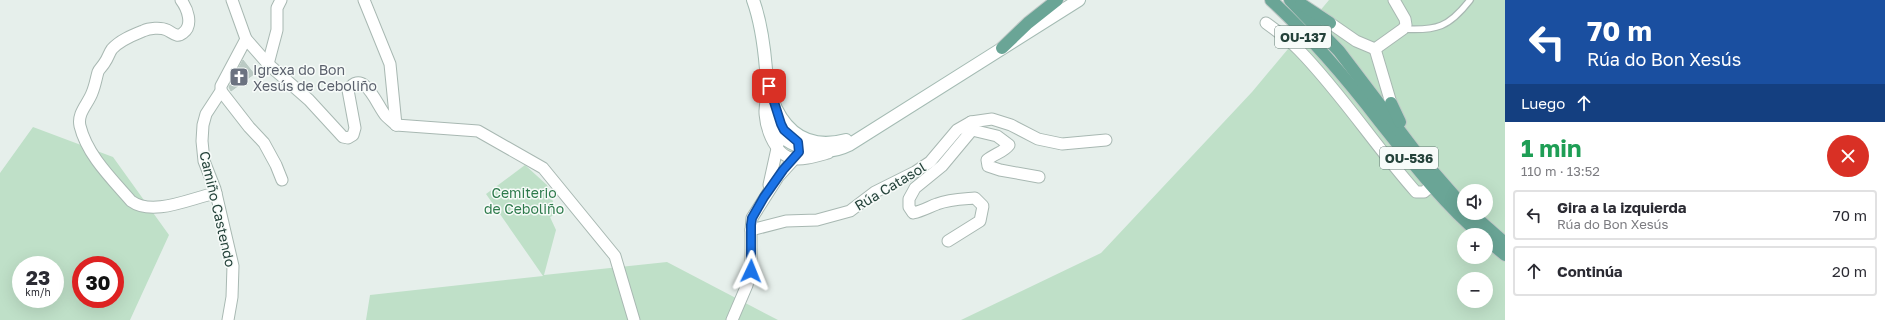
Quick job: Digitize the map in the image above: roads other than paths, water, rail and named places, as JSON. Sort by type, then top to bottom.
[{"type":"main road","points":[[753,0],[761,25],[767,99],[772,122],[800,147],[817,152],[835,143],[880,126],[1079,0]]},
{"type":"main road","points":[[1002,48],[1028,23],[1057,0]]},
{"type":"main road","name":"OU-137","points":[[1262,0],[1294,28],[1342,76]]},
{"type":"main road","name":"OU-536","points":[[1271,0],[1311,40],[1411,153],[1457,200]]},
{"type":"main road","name":"OU-137","points":[[1280,0],[1331,50],[1352,67]]},
{"type":"main road","points":[[1291,0],[1305,6],[1330,23]]},
{"type":"main road","name":"OU-536","points":[[1291,0],[1320,30],[1352,67],[1411,153],[1431,186],[1474,228]]},
{"type":"main road","points":[[766,73],[772,99],[780,118],[787,127],[802,138],[827,147]]},
{"type":"main road","points":[[1391,103],[1396,116],[1411,139],[1411,153]]},
{"type":"main road","points":[[1479,220],[1505,243]]},
{"type":"main road","points":[[1493,245],[1505,255]]},
{"type":"street","points":[[181,0],[184,4],[188,17],[188,26],[184,33],[173,35],[168,30],[161,28],[145,30],[121,41],[112,50],[98,71],[92,93],[80,116],[79,124],[93,154],[126,195],[137,206],[144,208],[172,206],[216,193]]},
{"type":"street","points":[[232,0],[246,39],[268,64],[309,100],[343,137],[348,138],[353,136],[355,128],[348,90],[356,83],[362,83],[368,89],[386,116],[396,125],[478,132],[542,168],[615,256],[634,320]]},
{"type":"street","points":[[268,64],[277,30],[277,8],[281,0]]},
{"type":"street","points":[[364,0],[390,64],[396,125]]},
{"type":"street","points":[[1375,49],[1403,29],[1406,25],[1405,19],[1394,0]]},
{"type":"street","points":[[1266,22],[1298,49],[1344,100],[1393,166],[1416,192],[1424,192],[1431,186]]},
{"type":"street","points":[[1330,23],[1356,41],[1375,49]]},
{"type":"street","name":"Camiño Castendo","points":[[228,320],[232,298],[233,266],[216,193],[204,161],[202,140],[203,125],[206,114],[222,91],[221,86],[234,59],[246,39]]},
{"type":"street","points":[[1375,49],[1391,103]]},
{"type":"street","points":[[222,91],[249,127],[264,143],[282,180]]},
{"type":"street","points":[[767,99],[764,114],[777,148],[782,154],[795,159],[827,147]]},
{"type":"street","points":[[780,118],[786,136]]},
{"type":"street","name":"Rúa Catasol","points":[[751,230],[786,221],[817,220],[850,211],[875,192],[915,172],[930,162],[957,130],[992,119],[1038,139],[1062,144],[1106,140]]},
{"type":"street","points":[[948,241],[980,221],[983,206],[975,198],[938,204],[923,211],[913,213],[909,207],[909,199],[915,188],[942,166],[972,126],[997,136],[1009,145],[1006,149],[993,155],[987,160],[988,166],[1000,170],[1039,177]]},
{"type":"street","points":[[786,136],[808,144],[827,147]]},
{"type":"street","points":[[764,197],[772,175],[777,148],[786,136]]},
{"type":"street","points":[[732,320],[747,286],[751,271],[752,218],[764,197],[783,170],[795,159],[800,147]]},
{"type":"street","points":[[1393,166],[1411,153]]},
{"type":"lane","points":[[1403,29],[1420,30],[1445,26],[1460,13],[1470,0]]},
{"type":"place","name":"Igrexa do Bon Xesús de Ceboliño","points":[[239,77]]},
{"type":"park label","name":"Cemiterio de Ceboliño","points":[[524,200]]}]
